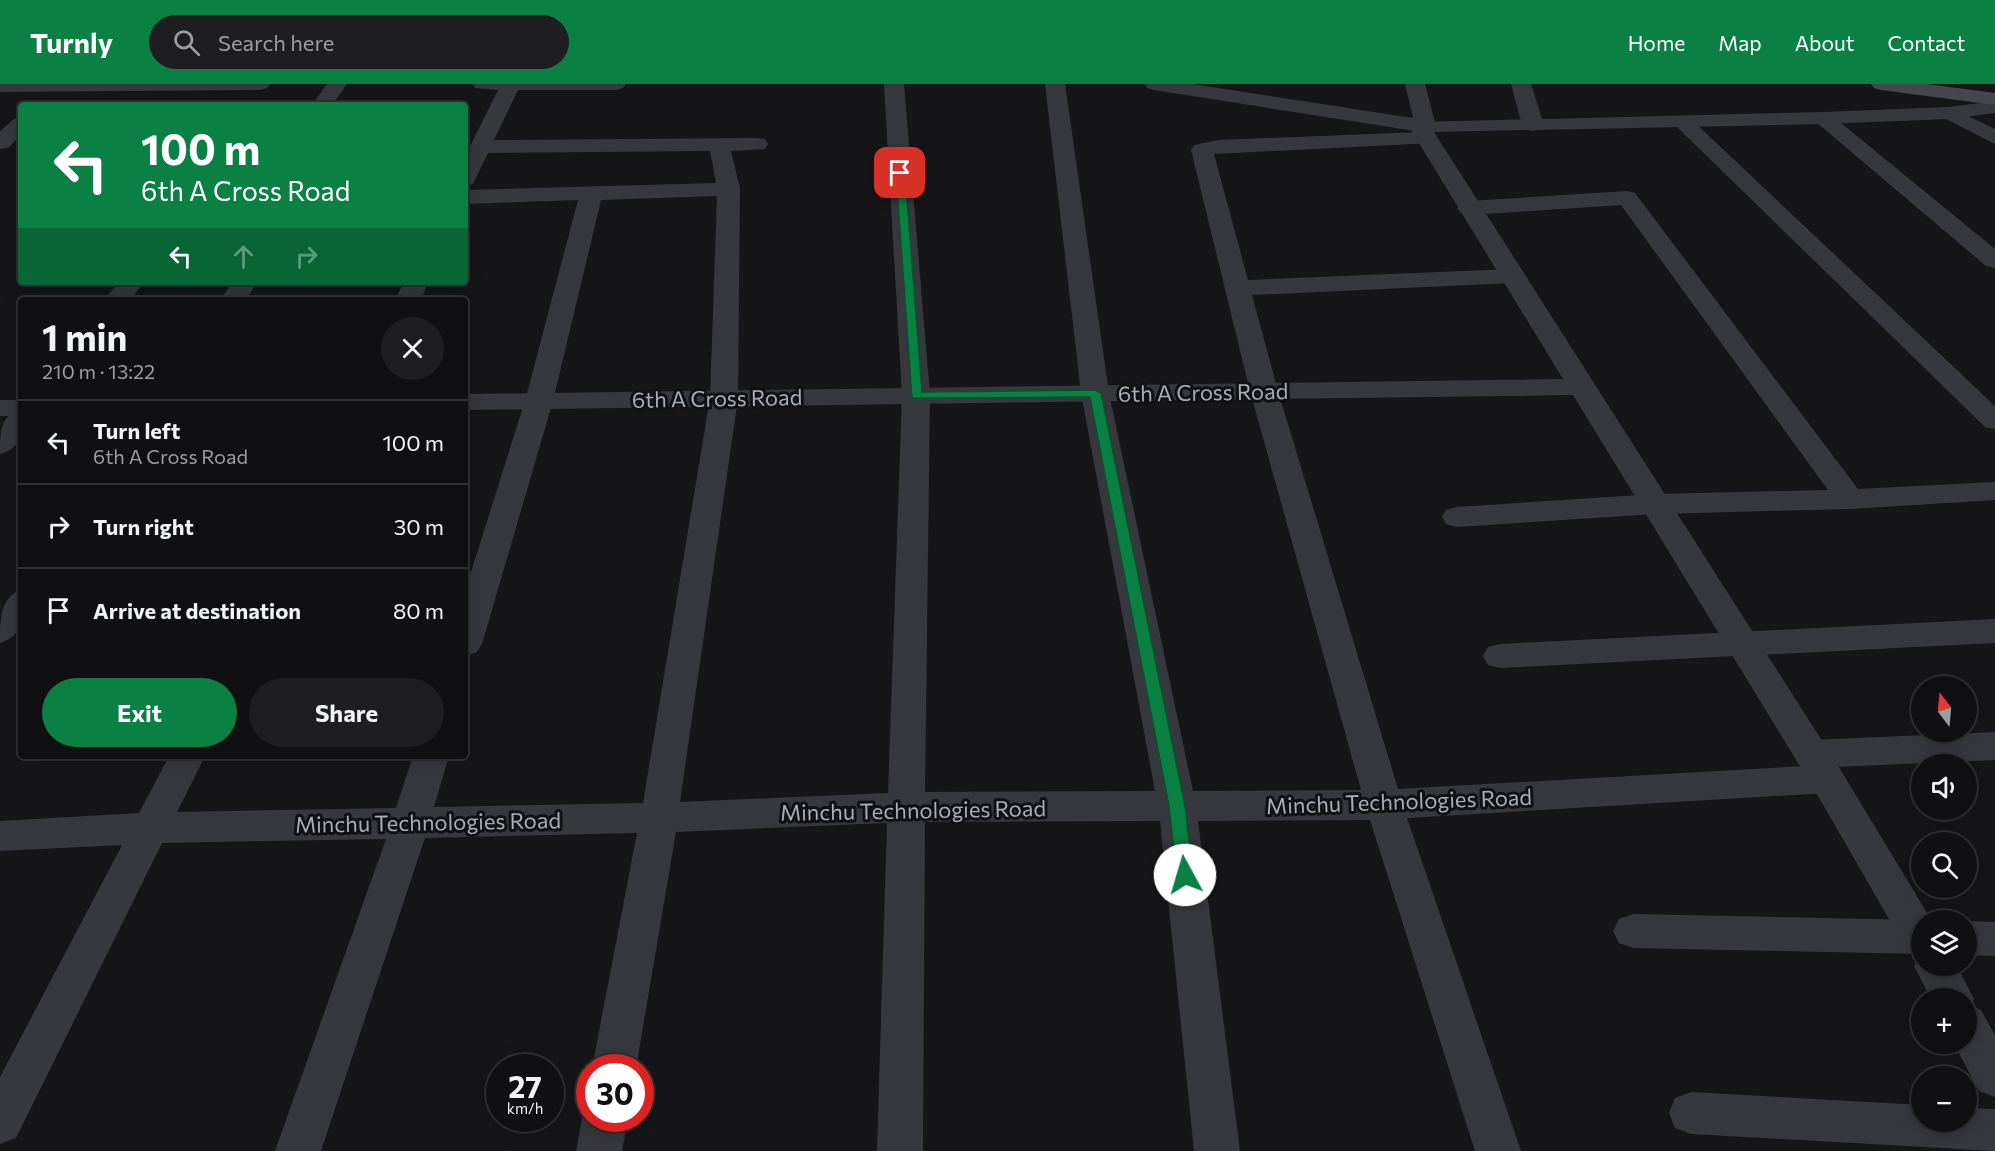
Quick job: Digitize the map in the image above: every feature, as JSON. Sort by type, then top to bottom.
[{"type":"main road","points":[[1881,84],[1995,99]]},
{"type":"street","points":[[0,86],[260,84]]},
{"type":"street","points":[[324,102],[337,84]]},
{"type":"street","points":[[482,84],[616,84]]},
{"type":"street","points":[[468,173],[510,84]]},
{"type":"street","points":[[894,84],[916,395],[900,1151]]},
{"type":"street","points":[[1055,84],[1095,393],[1177,806],[1217,1151]]},
{"type":"street","points":[[1154,84],[1425,132]]},
{"type":"street","points":[[1415,84],[1425,132],[1469,208],[1819,766],[1911,923]]},
{"type":"street","points":[[1521,84],[1533,125]]},
{"type":"street","points":[[42,102],[60,85]]},
{"type":"street","points":[[188,102],[203,85]]},
{"type":"street","points":[[1498,1151],[1384,805],[1264,391],[1202,150],[1218,146],[1533,125],[1823,118],[1949,113],[1995,107]]},
{"type":"street","points":[[1949,113],[1995,138]]},
{"type":"street","points":[[1823,118],[1995,261]]},
{"type":"street","points":[[1684,123],[1995,422]]},
{"type":"street","points":[[0,143],[18,126]]},
{"type":"street","points":[[617,1054],[659,818],[724,398],[729,189],[719,144]]},
{"type":"street","points":[[480,147],[757,144]]},
{"type":"street","points":[[468,197],[729,189]]},
{"type":"street","points":[[468,634],[539,401],[591,195]]},
{"type":"street","points":[[1469,208],[1627,198],[1850,500]]},
{"type":"street","points":[[1237,288],[1512,276]]},
{"type":"street","points":[[120,297],[130,285]]},
{"type":"street","name":"6th A Cross Road","points":[[468,402],[1581,387]]},
{"type":"street","points":[[0,408],[18,408]]},
{"type":"street","points":[[0,445],[18,421]]},
{"type":"street","points":[[1457,517],[1655,504],[1850,500],[1995,491]]},
{"type":"street","points":[[0,631],[18,605]]},
{"type":"street","points":[[1500,656],[1995,631]]},
{"type":"street","name":"Minchu Technologies Road","points":[[0,836],[152,828],[659,818],[906,807],[1384,805],[1819,766],[1995,746]]},
{"type":"street","points":[[0,1123],[186,759]]},
{"type":"street","points":[[298,1151],[411,822],[430,759]]},
{"type":"street","points":[[1633,931],[1911,944]]},
{"type":"street","points":[[1977,938],[1995,939]]},
{"type":"street","points":[[1977,1044],[1995,1077]]},
{"type":"street","points":[[1691,1113],[1995,1131]]},
{"type":"street","points":[[599,1151],[603,1132]]},
{"type":"route","points":[[900,173],[916,395],[1095,393],[1177,806],[1185,875]]}]
